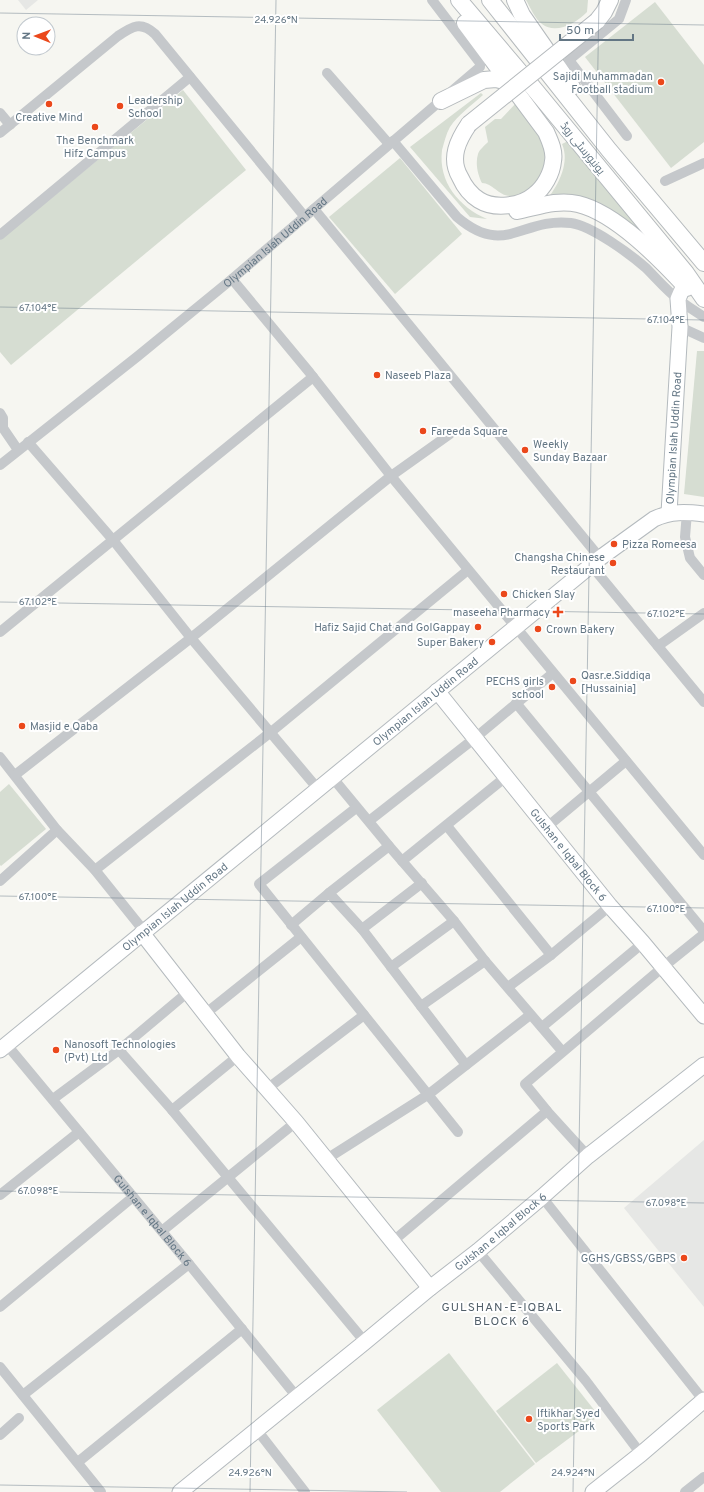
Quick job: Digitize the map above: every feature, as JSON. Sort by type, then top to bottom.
[{"type":"main road","points":[[451,0],[455,10],[546,132],[553,148],[553,161],[550,174],[535,195],[524,202],[499,206],[480,201],[470,192],[458,174],[455,164],[455,152],[467,120]]},
{"type":"main road","name":"یونیورسٹی روڈ","points":[[459,0],[531,85],[683,286],[704,299]]},
{"type":"main road","name":"یونیورسٹی روڈ","points":[[490,0],[609,150],[704,263]]},
{"type":"main road","points":[[515,0],[522,15],[538,39],[592,115],[609,150]]},
{"type":"main road","points":[[610,0],[604,12],[596,12],[467,120],[457,124],[450,136],[447,150],[449,174],[454,186],[462,196],[473,204],[486,209],[499,212],[527,209],[546,204],[578,204],[610,219],[637,239],[704,307]]},
{"type":"main road","points":[[441,101],[484,80],[496,79],[508,82]]},
{"type":"street","name":"Olympian Islah Uddin Road","points":[[0,464],[138,356],[232,279],[480,67],[480,63],[432,0]]},
{"type":"street","points":[[626,0],[619,19],[569,60],[627,136]]},
{"type":"street","points":[[0,133],[118,36],[133,27],[143,26],[155,34],[305,217]]},
{"type":"street","points":[[327,73],[391,142],[457,217],[468,227],[482,234],[496,236],[510,235],[536,226],[556,222],[572,223],[587,228],[600,235],[645,267],[683,286],[704,318]]},
{"type":"street","points":[[0,235],[190,77]]},
{"type":"street","points":[[0,113],[10,125]]},
{"type":"street","points":[[665,182],[704,163]]},
{"type":"street","points":[[314,209],[595,561],[658,646],[704,702]]},
{"type":"street","points":[[232,279],[313,377],[390,476],[516,626],[626,762],[704,855]]},
{"type":"street","name":"Olympian Islah Uddin Road","points":[[3,1046],[595,561],[654,519],[669,513],[683,286]]},
{"type":"street","points":[[680,327],[704,338]]},
{"type":"street","points":[[0,632],[313,377]]},
{"type":"street","points":[[0,413],[3,418],[1,428],[18,450]]},
{"type":"street","points":[[15,775],[191,638],[390,476],[450,434]]},
{"type":"street","points":[[28,442],[113,540],[191,638],[318,789]]},
{"type":"street","points":[[669,513],[687,512],[704,514]]},
{"type":"street","points":[[687,512],[686,537],[690,558],[704,575]]},
{"type":"street","points":[[95,870],[271,732],[468,570]]},
{"type":"street","points":[[658,646],[704,613]]},
{"type":"street","points":[[368,821],[475,738],[554,673]]},
{"type":"street","name":"Gulshan e Iqbal Block 6","points":[[437,691],[507,776],[610,906],[704,1016]]},
{"type":"street","points":[[516,703],[704,931]]},
{"type":"street","points":[[0,757],[58,830],[95,870],[238,1056],[296,1122],[430,1288]]},
{"type":"street","points":[[547,827],[626,762]]},
{"type":"street","points":[[402,861],[507,776]]},
{"type":"street","points":[[332,777],[356,808],[454,921],[530,1016],[542,1027],[562,1052]]},
{"type":"street","points":[[356,808],[259,884],[291,926],[429,1094],[458,1132]]},
{"type":"street","points":[[447,826],[551,955]]},
{"type":"street","points":[[1,878],[58,830]]},
{"type":"street","points":[[291,926],[329,893],[389,846]]},
{"type":"street","points":[[362,929],[422,884]]},
{"type":"street","points":[[329,893],[362,929],[466,1065]]},
{"type":"street","points":[[508,987],[551,955],[610,906]]},
{"type":"street","points":[[391,967],[454,921]]},
{"type":"street","points":[[588,1156],[525,1084],[704,934]]},
{"type":"street","points":[[205,1014],[301,937]]},
{"type":"street","points":[[542,1027],[643,943]]},
{"type":"street","points":[[421,1006],[485,961]]},
{"type":"street","points":[[53,1099],[119,1050],[188,992]]},
{"type":"street","points":[[267,1089],[364,1015]]},
{"type":"street","points":[[326,1160],[429,1094],[530,1016]]},
{"type":"street","name":"Gulshan e Iqbal Block 6","points":[[3,1046],[53,1099],[297,1397]]},
{"type":"street","points":[[119,1050],[172,1110],[365,1342]]},
{"type":"street","points":[[172,1110],[238,1056]]},
{"type":"street","name":"Gulshan e Iqbal Block 6","points":[[180,1492],[430,1288],[478,1251],[588,1156],[704,1064]]},
{"type":"street","points":[[392,1242],[548,1111]]},
{"type":"street","points":[[162,1231],[296,1122]]},
{"type":"street","points":[[0,1195],[79,1132]]},
{"type":"street","points":[[0,1307],[133,1197]]},
{"type":"street","points":[[542,1197],[704,1400],[596,1491]]},
{"type":"street","points":[[478,1251],[586,1381],[641,1454]]},
{"type":"street","points":[[23,1396],[189,1264]]},
{"type":"street","points":[[78,1462],[242,1329]]},
{"type":"street","points":[[0,1367],[101,1492]]},
{"type":"street","points":[[0,1435],[19,1418]]},
{"type":"street","points":[[257,1430],[305,1492]]},
{"type":"street","points":[[685,1492],[704,1477]]},
{"type":"shaded area","points":[[18,0],[38,0],[26,10]]},
{"type":"shaded area","points":[[526,0],[588,0],[587,12],[572,24],[559,28],[553,28],[539,22]]},
{"type":"shaded area","points":[[655,2],[704,65],[704,142],[671,168],[585,57]]},
{"type":"shaded area","points":[[183,90],[246,170],[11,365],[0,352],[0,240]]},
{"type":"shaded area","points":[[481,93],[483,95],[461,114],[450,127],[442,150],[442,162],[443,173],[452,192],[468,208],[487,219],[470,217],[410,147]]},
{"type":"shaded area","points":[[519,100],[541,135],[547,155],[547,165],[543,177],[528,190],[519,195],[507,196],[490,185],[482,183],[477,169],[477,158],[480,151],[488,142],[485,127],[495,119],[501,119]]},
{"type":"shaded area","points":[[568,141],[652,240],[548,198],[559,180],[564,165],[565,158],[562,144]]},
{"type":"shaded area","points":[[400,158],[462,234],[395,294],[329,217]]},
{"type":"shaded area","points":[[697,351],[704,351],[704,497],[684,494]]},
{"type":"shaded area","points":[[9,784],[46,829],[1,866],[0,792]]},
{"type":"shaded area","name":"GGHS/GBSS/GBPS","points":[[704,1140],[704,1307],[624,1208]]},
{"type":"shaded area","points":[[449,1353],[535,1464],[500,1492],[441,1492],[377,1410]]},
{"type":"shaded area","points":[[557,1363],[599,1416],[536,1463],[496,1411]]},
{"type":"place","name":"Sajidi Muhammadan Football stadium","points":[[661,82]]},
{"type":"place","name":"Creative Mind","points":[[49,104]]},
{"type":"place","name":"Leadership School","points":[[120,106]]},
{"type":"place","name":"The Benchmark Hifz Campus","points":[[95,127]]},
{"type":"place","name":"Naseeb Plaza","points":[[377,375]]},
{"type":"place","name":"Fareeda Square","points":[[423,431]]},
{"type":"place","name":"Weekly Sunday Bazaar","points":[[525,450]]},
{"type":"place","name":"Pizza Romeesa","points":[[614,544]]},
{"type":"place","name":"Changsha Chinese Restaurant","points":[[613,563]]},
{"type":"place","name":"Chicken Slay","points":[[504,594]]},
{"type":"place","name":"maseeha Pharmacy","points":[[558,612]]},
{"type":"place","name":"Hafiz Sajid Chat and GolGappay","points":[[478,627]]},
{"type":"place","name":"Crown Bakery","points":[[538,629]]},
{"type":"place","name":"Super Bakery","points":[[492,642]]},
{"type":"place","name":"Qasr.e.Siddiqa [Hussainia]","points":[[573,681]]},
{"type":"place","name":"PECHS girls school","points":[[552,687]]},
{"type":"place","name":"Masjid e Qaba","points":[[22,726]]},
{"type":"place","name":"Nanosoft Technologies (Pvt) Ltd","points":[[56,1050]]},
{"type":"place","name":"GGHS/GBSS/GBPS","points":[[684,1258]]},
{"type":"place","name":"Iftikhar Syed Sports Park","points":[[529,1419]]},
{"type":"district","name":"GULSHAN-E-IQBAL BLOCK 6","points":[[502,1314]]}]
